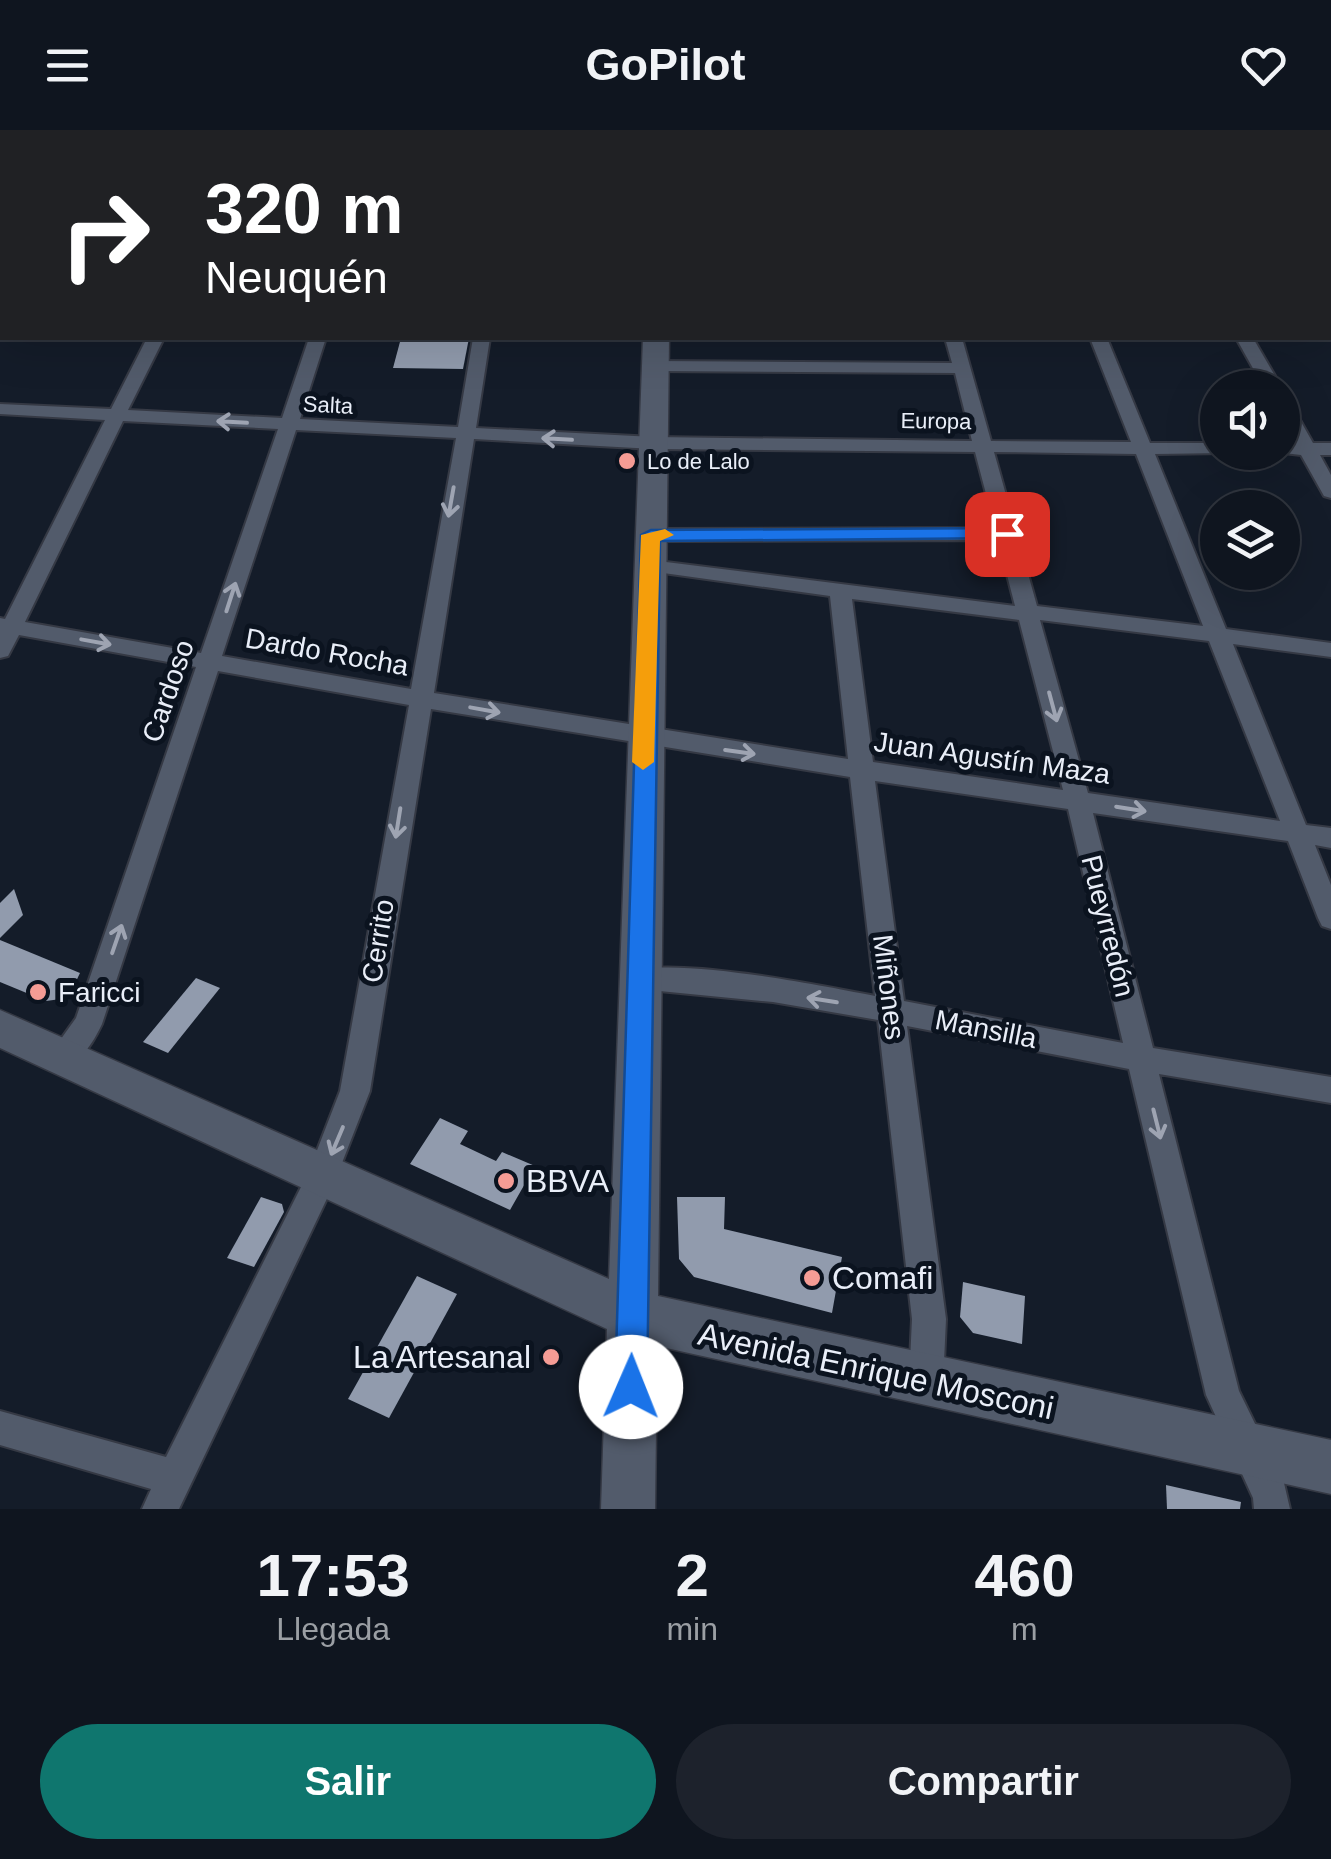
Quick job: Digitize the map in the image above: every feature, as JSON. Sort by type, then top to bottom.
[{"type":"main road","points":[[628,1509],[656,340]]},
{"type":"main road","name":"Avenida Enrique Mosconi","points":[[0,1028],[633,1314],[682,1330],[1331,1467]]},
{"type":"street","points":[[0,651],[6,626],[119,415],[154,340]]},
{"type":"street","name":"Cardoso","points":[[62,1058],[88,1024],[317,340]]},
{"type":"street","name":"Cerrito","points":[[168,1494],[322,1176],[354,1091],[482,340]]},
{"type":"street","name":"Pueyrredón","points":[[955,340],[1078,801],[1223,1394],[1271,1496],[1272,1509]]},
{"type":"street","points":[[1100,340],[1331,918]]},
{"type":"street","points":[[1246,340],[1263,370]]},
{"type":"street","points":[[655,366],[963,368]]},
{"type":"street","name":"Salta","points":[[0,409],[654,443]]},
{"type":"street","points":[[1300,435],[1331,492]]},
{"type":"street","name":"Europa","points":[[654,443],[1200,449]]},
{"type":"street","points":[[1300,449],[1331,450]]},
{"type":"street","points":[[650,550],[1007,534]]},
{"type":"street","points":[[650,550],[840,592],[1331,650]]},
{"type":"street","name":"Miñones","points":[[840,592],[929,1320],[926,1383]]},
{"type":"street","name":"Dardo Rocha","points":[[6,626],[644,738]]},
{"type":"street","name":"Juan Agustín Maza","points":[[644,738],[1331,838]]},
{"type":"street","name":"Mansilla","points":[[639,980],[688,980],[892,1011],[1141,1060],[1331,1090]]},
{"type":"street","points":[[0,1428],[168,1494]]},
{"type":"building","points":[[400,340],[469,340],[463,369],[393,368]]},
{"type":"building","points":[[14,889],[23,915],[0,938],[0,903]]},
{"type":"building","points":[[0,940],[80,973],[68,998],[46,1001],[0,982]]},
{"type":"building","points":[[196,978],[220,988],[168,1053],[143,1042]]},
{"type":"building","points":[[440,1118],[468,1131],[460,1144],[496,1161],[502,1152],[535,1166],[510,1210],[410,1164]]},
{"type":"building","points":[[261,1197],[282,1204],[284,1212],[254,1267],[227,1258]]},
{"type":"building","points":[[677,1197],[725,1197],[724,1229],[842,1257],[832,1313],[694,1277],[679,1259]]},
{"type":"building","points":[[417,1276],[457,1294],[389,1418],[348,1399]]},
{"type":"building","points":[[963,1282],[1025,1296],[1022,1344],[973,1333],[960,1317]]},
{"type":"building","points":[[1166,1485],[1241,1502],[1240,1509],[1167,1509]]},
{"type":"slow traffic","points":[[643,762],[651,535],[665,535]]},
{"type":"place","name":"Lo de Lalo","points":[[627,461]]},
{"type":"place","name":"Faricci","points":[[38,992]]},
{"type":"place","name":"BBVA","points":[[506,1181]]},
{"type":"place","name":"Comafi","points":[[812,1278]]},
{"type":"place","name":"La Artesanal","points":[[551,1357]]},
{"type":"route","points":[[631,1387],[651,535],[1007,534]]}]
